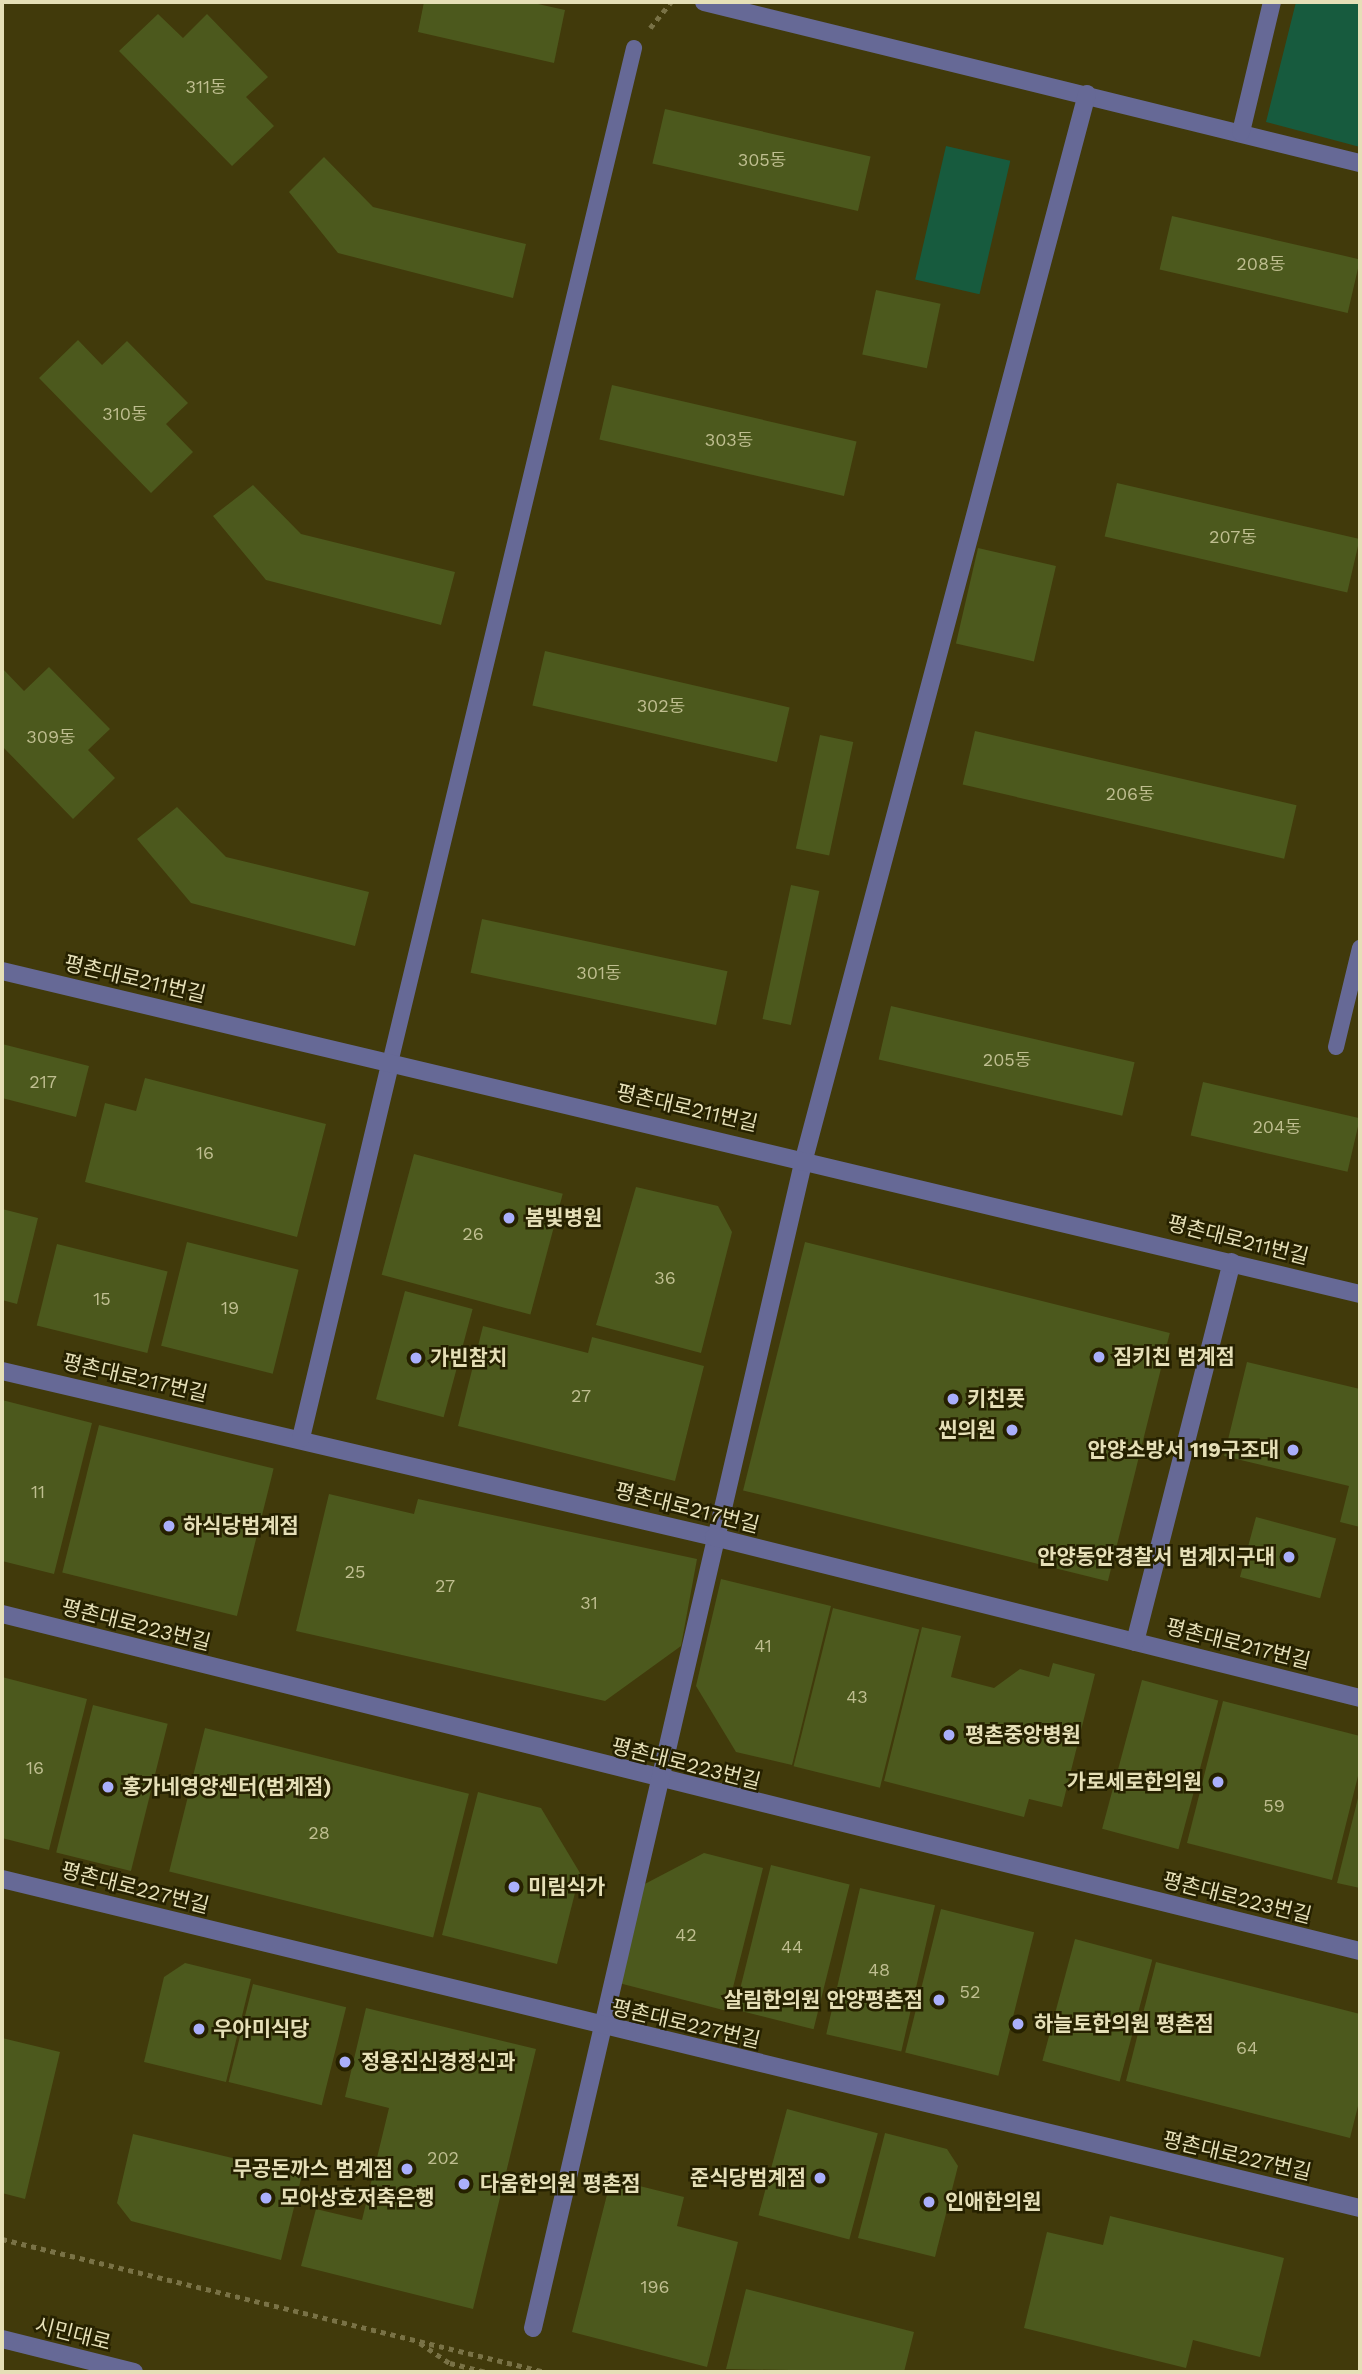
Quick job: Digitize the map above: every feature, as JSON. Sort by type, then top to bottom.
[{"type":"street","points":[[704,2],[1360,163]]},
{"type":"street","points":[[1241,132],[1272,2]]},
{"type":"street","points":[[533,2328],[600,2027],[804,1158],[1087,94]]},
{"type":"street","name":"평촌대로211번길","points":[[2,971],[804,1158],[1360,1293]]},
{"type":"street","points":[[301,1438],[390,1063]]},
{"type":"street","points":[[1135,1642],[1232,1262]]},
{"type":"street","name":"평촌대로217번길","points":[[2,1371],[301,1438],[714,1537],[1360,1698]]},
{"type":"street","name":"평촌대로223번길","points":[[2,1614],[658,1780],[1360,1951]]},
{"type":"street","name":"평촌대로227번길","points":[[2,1879],[600,2027],[1360,2208]]},
{"type":"street","name":"시민대로","points":[[2,2339],[134,2372]]},
{"type":"lane","points":[[390,1063],[634,48]]},
{"type":"lane","points":[[1336,1047],[1360,948]]},
{"type":"path","points":[[2,2239],[545,2372]]},
{"type":"path","points":[[416,2340],[450,2363],[485,2372]]},
{"type":"green space","points":[[1296,2],[1360,2],[1360,147],[1266,122]]},
{"type":"green space","points":[[946,146],[1010,161],[979,294],[915,279]]},
{"type":"building","points":[[424,2],[529,2],[565,10],[554,63],[418,32]]},
{"type":"building","points":[[158,14],[183,38],[207,14],[268,77],[246,97],[274,126],[232,166],[119,51]]},
{"type":"building","points":[[665,109],[871,156],[858,211],[652,164]]},
{"type":"building","points":[[324,157],[373,207],[526,244],[513,298],[338,253],[289,192]]},
{"type":"building","points":[[1172,216],[1360,259],[1348,313],[1160,270]]},
{"type":"building","points":[[876,290],[941,304],[927,368],[862,355]]},
{"type":"building","points":[[78,340],[102,365],[127,341],[188,403],[166,424],[193,452],[151,493],[39,378]]},
{"type":"building","points":[[612,385],[857,441],[844,496],[599,440]]},
{"type":"building","points":[[1117,483],[1360,539],[1347,593],[1105,537]]},
{"type":"building","points":[[253,485],[301,534],[455,572],[441,625],[266,580],[213,516]]},
{"type":"building","points":[[978,548],[1056,566],[1034,661],[956,643]]},
{"type":"building","points":[[545,651],[790,707],[777,762],[532,706]]},
{"type":"building","points":[[49,667],[110,729],[88,750],[115,778],[73,819],[2,746],[2,668],[24,691]]},
{"type":"building","points":[[975,731],[1297,805],[1284,859],[963,785]]},
{"type":"building","points":[[820,735],[853,742],[829,856],[796,848]]},
{"type":"building","points":[[177,807],[226,857],[369,892],[355,946],[191,903],[137,839]]},
{"type":"building","points":[[791,885],[819,891],[791,1025],[763,1019]]},
{"type":"building","points":[[482,919],[728,971],[716,1025],[471,973]]},
{"type":"building","points":[[891,1006],[1135,1062],[1122,1116],[879,1060]]},
{"type":"building","points":[[2,1044],[89,1066],[76,1117],[2,1098]]},
{"type":"building","points":[[145,1078],[326,1124],[297,1237],[85,1182],[105,1103],[136,1111]]},
{"type":"building","points":[[1203,1082],[1360,1118],[1348,1172],[1191,1136]]},
{"type":"building","points":[[414,1154],[563,1194],[530,1315],[382,1275]]},
{"type":"building","points":[[636,1187],[718,1206],[732,1232],[701,1353],[596,1325]]},
{"type":"building","points":[[2,1209],[38,1218],[17,1304],[2,1300]]},
{"type":"building","points":[[187,1242],[299,1270],[273,1374],[161,1346]]},
{"type":"building","points":[[805,1242],[1170,1333],[1108,1581],[743,1490]]},
{"type":"building","points":[[57,1244],[168,1272],[147,1353],[37,1326]]},
{"type":"building","points":[[405,1291],[473,1309],[444,1417],[376,1399]]},
{"type":"building","points":[[483,1326],[588,1353],[592,1337],[704,1366],[675,1481],[458,1426]]},
{"type":"building","name":"안양소방서 119구조대","points":[[1247,1362],[1360,1389],[1360,1527],[1340,1522],[1349,1486],[1224,1456]]},
{"type":"building","points":[[2,1400],[92,1423],[54,1574],[2,1561]]},
{"type":"building","points":[[99,1425],[274,1469],[237,1616],[62,1572]]},
{"type":"building","points":[[329,1494],[414,1514],[418,1499],[697,1559],[681,1646],[605,1701],[296,1631]]},
{"type":"building","name":"안양동안경찰서 범계지구대","points":[[1256,1517],[1336,1538],[1320,1598],[1240,1577]]},
{"type":"building","points":[[721,1579],[831,1606],[792,1765],[736,1752],[696,1686]]},
{"type":"building","points":[[833,1608],[919,1630],[880,1788],[794,1766]]},
{"type":"building","points":[[922,1627],[961,1636],[951,1677],[994,1688],[1020,1669],[1049,1677],[1053,1663],[1095,1674],[1062,1807],[1029,1799],[1024,1817],[884,1781]]},
{"type":"building","points":[[2,1677],[87,1699],[49,1850],[2,1838]]},
{"type":"building","points":[[1142,1680],[1218,1700],[1178,1849],[1102,1829]]},
{"type":"building","points":[[1223,1701],[1360,1736],[1360,1768],[1332,1880],[1187,1843]]},
{"type":"building","points":[[93,1705],[168,1724],[131,1871],[56,1852]]},
{"type":"building","points":[[205,1728],[469,1794],[433,1937],[169,1872]]},
{"type":"building","points":[[478,1792],[541,1808],[580,1873],[557,1964],[442,1935]]},
{"type":"building","points":[[1360,1794],[1360,1888],[1337,1883]]},
{"type":"building","points":[[704,1853],[763,1868],[727,2011],[615,1982],[639,1887]]},
{"type":"building","points":[[771,1865],[850,1885],[814,2029],[735,2010]]},
{"type":"building","points":[[860,1888],[935,1905],[901,2051],[826,2034]]},
{"type":"building","points":[[941,1909],[1034,1932],[998,2076],[905,2053]]},
{"type":"building","points":[[1075,1939],[1152,1960],[1120,2081],[1042,2061]]},
{"type":"building","points":[[1156,1962],[1360,2014],[1360,2098],[1350,2138],[1126,2081]]},
{"type":"building","points":[[185,1963],[251,1979],[226,2082],[144,2062],[164,1977]]},
{"type":"building","points":[[253,1984],[346,2007],[322,2105],[229,2082]]},
{"type":"building","points":[[366,2008],[536,2049],[473,2309],[301,2266],[316,2209],[362,2220],[389,2108],[345,2097]]},
{"type":"building","points":[[2,2038],[60,2052],[25,2199],[2,2193]]},
{"type":"building","points":[[787,2109],[878,2133],[849,2240],[759,2215]]},
{"type":"building","points":[[885,2133],[947,2149],[958,2166],[935,2257],[858,2238]]},
{"type":"building","points":[[133,2134],[302,2175],[281,2260],[131,2221],[117,2203]]},
{"type":"building","points":[[611,2179],[684,2197],[677,2226],[738,2242],[707,2367],[572,2332]]},
{"type":"building","points":[[1110,2216],[1284,2258],[1260,2357],[1193,2340],[1186,2368],[1024,2328],[1047,2232],[1103,2245]]},
{"type":"building","points":[[746,2289],[914,2332],[904,2372],[726,2369]]},
{"type":"place","name":"봄빛병원","points":[[509,1218]]},
{"type":"place","name":"짐키친 범계점","points":[[1099,1357]]},
{"type":"place","name":"가빈참치","points":[[416,1358]]},
{"type":"place","name":"키친폿","points":[[953,1399]]},
{"type":"place","name":"씬의원","points":[[1012,1430]]},
{"type":"place","name":"안양소방서 119구조대","points":[[1293,1450]]},
{"type":"place","name":"하식당범계점","points":[[169,1526]]},
{"type":"place","name":"안양동안경찰서 범계지구대","points":[[1289,1557]]},
{"type":"place","name":"평촌중앙병원","points":[[949,1735]]},
{"type":"place","name":"가로세로한의원","points":[[1218,1782]]},
{"type":"place","name":"홍가네영양센터(범계점)","points":[[108,1787]]},
{"type":"place","name":"미림식가","points":[[514,1887]]},
{"type":"place","name":"살림한의원 안양평촌점","points":[[939,2000]]},
{"type":"place","name":"하늘토한의원 평촌점","points":[[1018,2024]]},
{"type":"place","name":"우아미식당","points":[[199,2029]]},
{"type":"place","name":"정용진신경정신과","points":[[345,2062]]},
{"type":"place","name":"무공돈까스 범계점","points":[[407,2169]]},
{"type":"place","name":"준식당범계점","points":[[820,2178]]},
{"type":"place","name":"다움한의원 평촌점","points":[[464,2184]]},
{"type":"place","name":"모아상호저축은행","points":[[266,2198]]},
{"type":"place","name":"인애한의원","points":[[929,2202]]}]
